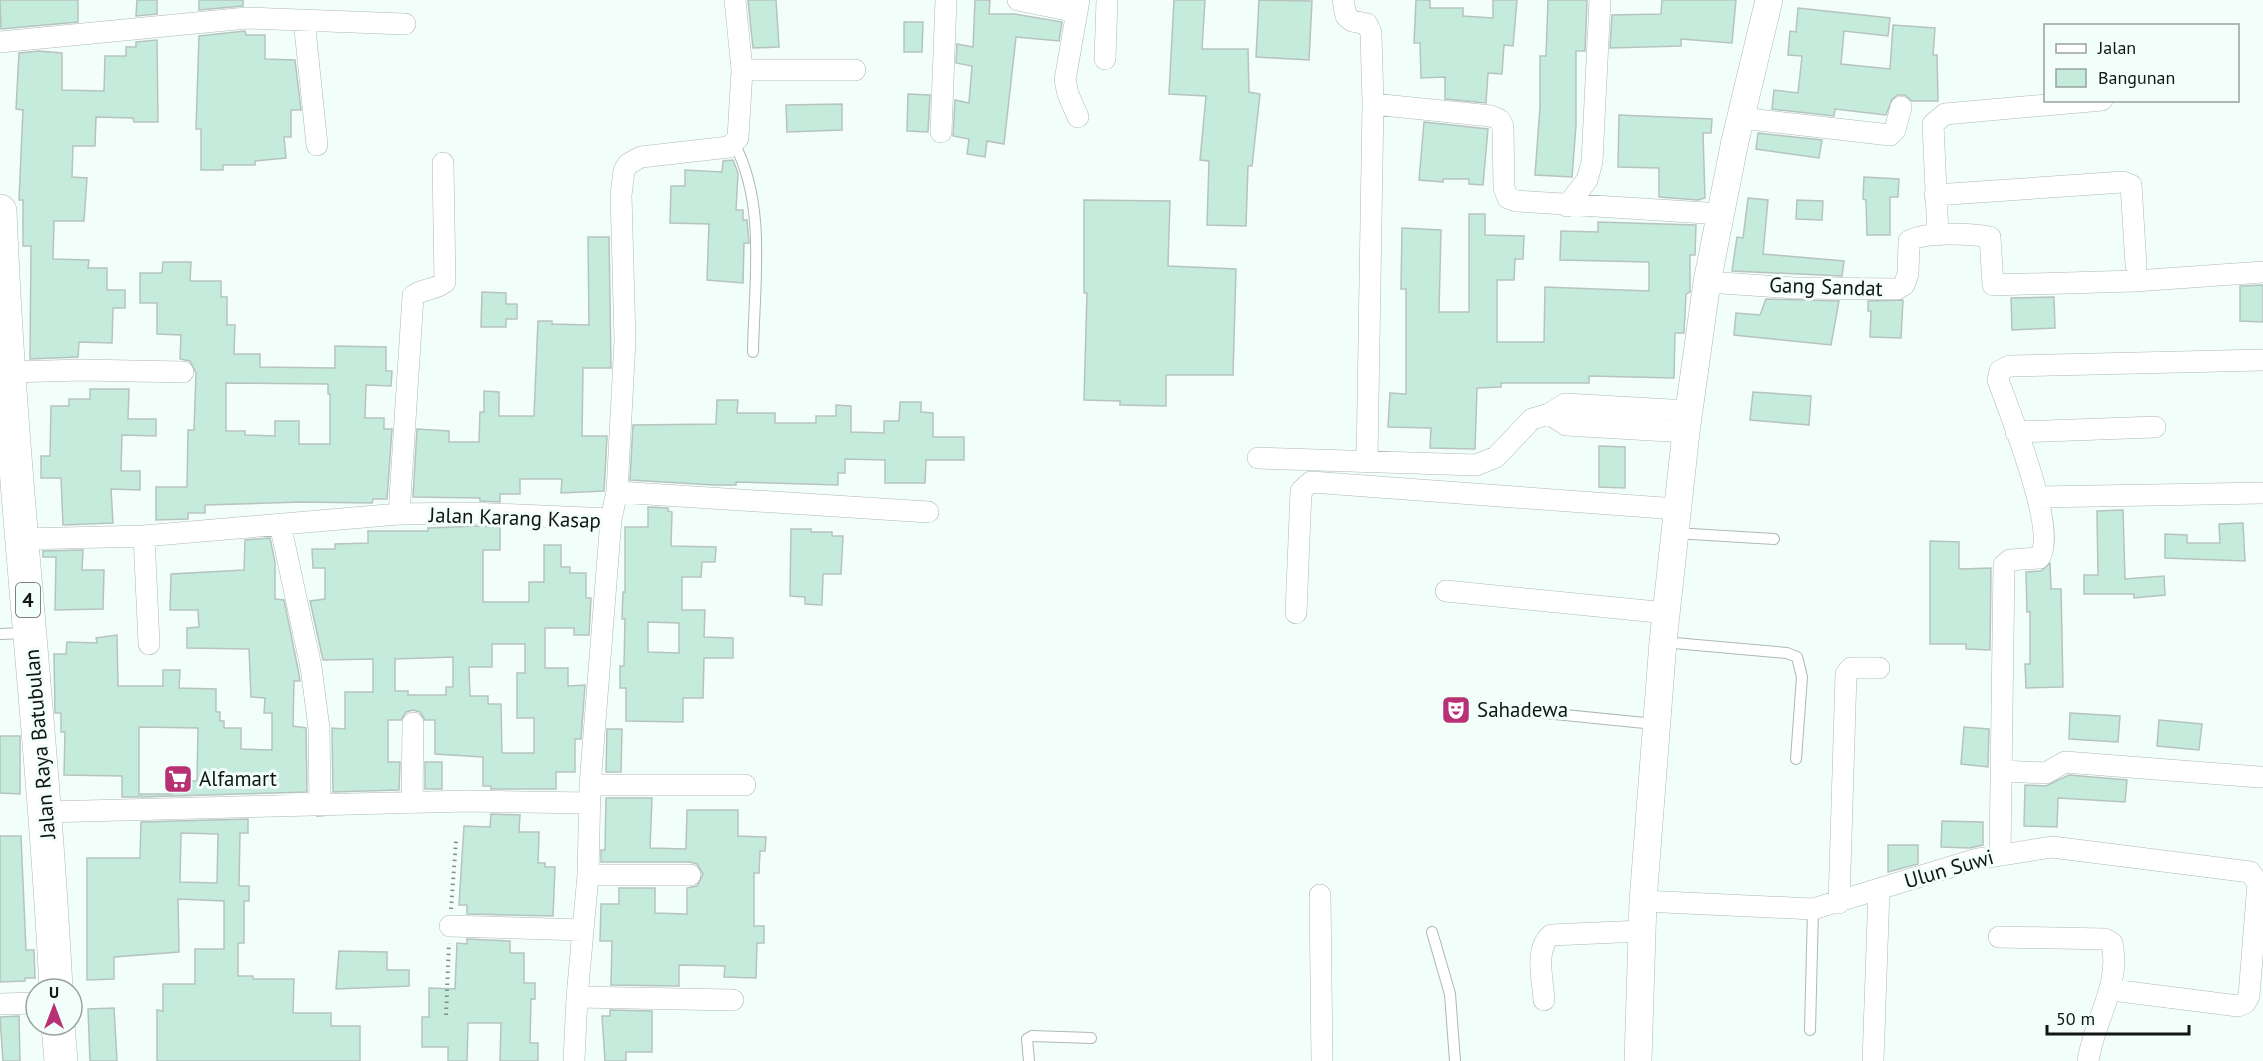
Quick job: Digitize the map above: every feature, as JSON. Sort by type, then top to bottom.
[{"type":"highway","name":"Jalan Raya Batubulan","points":[[0,211],[15,634],[46,812],[55,977]]},
{"type":"highway","points":[[59,1037],[61,1061]]},
{"type":"street","points":[[611,519],[617,492],[625,340],[621,195],[624,171],[628,164],[641,158],[729,147],[738,138],[742,70],[735,0]]},
{"type":"street","points":[[941,132],[946,0]]},
{"type":"street","points":[[1018,0],[1078,6],[1065,80],[1068,94],[1078,117]]},
{"type":"street","points":[[1105,59],[1107,0]]},
{"type":"street","points":[[1343,0],[1343,11],[1349,19],[1367,24],[1370,29],[1373,104],[1367,460]]},
{"type":"street","points":[[1567,206],[1587,180],[1592,162],[1600,0]]},
{"type":"street","points":[[1638,1061],[1643,901],[1663,642],[1688,421],[1707,282],[1741,118],[1769,0]]},
{"type":"street","points":[[0,42],[248,18],[405,24]]},
{"type":"street","points":[[304,20],[317,145]]},
{"type":"street","points":[[742,70],[855,70]]},
{"type":"street","points":[[2080,102],[1945,114],[1938,117],[1933,124],[1938,235],[1990,237],[1993,285],[2135,281],[2263,272]]},
{"type":"street","points":[[1373,104],[1491,116],[1500,120],[1503,128],[1504,188],[1509,198],[1517,201],[1567,206],[1722,214]]},
{"type":"street","points":[[1741,118],[1890,135],[1895,130],[1901,107]]},
{"type":"street","points":[[399,514],[413,296],[420,290],[440,286],[445,282],[443,163]]},
{"type":"street","points":[[1935,195],[2123,182],[2132,185],[2136,265]]},
{"type":"street","name":"Gang Sandat","points":[[1707,282],[1796,288],[1897,289],[1904,285],[1908,274],[1909,241],[1915,237],[1938,235]]},
{"type":"street","points":[[7,360],[83,370],[183,372]]},
{"type":"street","points":[[2000,855],[2004,565],[2010,560],[2035,559],[2042,555],[2043,545],[2039,497],[1998,380],[2000,371],[2009,366],[2263,360]]},
{"type":"street","points":[[1258,458],[1476,465],[1496,457],[1525,424],[1565,404],[1688,421]]},
{"type":"street","points":[[2016,432],[2155,426]]},
{"type":"street","points":[[1296,613],[1301,491],[1311,482],[1676,521]]},
{"type":"street","points":[[617,492],[928,512]]},
{"type":"street","points":[[2039,497],[2263,493]]},
{"type":"street","name":"Jalan Karang Kasap","points":[[12,539],[144,536],[399,514],[470,513],[611,519],[590,794],[588,875],[577,997],[574,1061]]},
{"type":"street","points":[[280,524],[311,667],[319,728],[320,807]]},
{"type":"street","points":[[144,536],[149,644]]},
{"type":"street","points":[[1446,591],[1667,613]]},
{"type":"street","points":[[1839,903],[1846,674],[1851,668],[1879,668]]},
{"type":"street","points":[[412,803],[413,723]]},
{"type":"street","points":[[2002,771],[2046,773],[2065,762],[2259,777]]},
{"type":"street","points":[[46,812],[320,807],[745,785]]},
{"type":"street","name":"Ulun Suwi","points":[[1643,901],[1813,909],[2000,855],[2066,847],[2250,872],[2256,876],[2258,883],[2249,996],[2245,1003],[2238,1006],[2112,990]]},
{"type":"street","points":[[588,875],[690,875]]},
{"type":"street","points":[[1873,1061],[1879,890]]},
{"type":"street","points":[[1320,895],[1322,1061]]},
{"type":"street","points":[[450,926],[583,930]]},
{"type":"street","points":[[1544,1000],[1541,953],[1544,941],[1551,936],[1642,931]]},
{"type":"street","points":[[1999,937],[2105,939],[2112,943],[2114,950],[2112,990],[2095,1034],[2088,1061]]},
{"type":"street","points":[[577,997],[733,1000]]},
{"type":"street","points":[[0,1004],[24,1003]]},
{"type":"lane","points":[[734,143],[743,163],[755,216],[753,352]]},
{"type":"lane","points":[[1676,521],[1774,539]]},
{"type":"lane","points":[[1663,642],[1787,653],[1797,657],[1802,677],[1796,759]]},
{"type":"lane","points":[[1515,710],[1657,724]]},
{"type":"lane","points":[[1810,1030],[1813,909]]},
{"type":"lane","points":[[1432,932],[1450,994],[1455,1061]]},
{"type":"lane","points":[[1029,1061],[1028,1039],[1032,1036],[1091,1038]]},
{"type":"building","points":[[0,0],[78,0],[78,22],[1,29]]},
{"type":"building","points":[[137,0],[157,0],[157,14],[136,16]]},
{"type":"building","points":[[199,0],[243,0],[243,6],[199,10]]},
{"type":"building","points":[[748,0],[776,0],[779,47],[753,48]]},
{"type":"building","points":[[975,0],[990,0],[989,14],[1015,14],[1062,22],[1059,41],[1016,37],[1004,144],[987,141],[985,157],[967,154],[969,139],[953,136],[955,100],[969,103],[972,66],[956,63],[957,44],[973,47]]},
{"type":"building","points":[[1174,0],[1205,0],[1202,49],[1248,49],[1249,92],[1260,94],[1252,166],[1248,166],[1246,226],[1207,225],[1209,161],[1200,160],[1206,96],[1169,94]]},
{"type":"building","points":[[1259,0],[1312,1],[1309,60],[1256,57]]},
{"type":"building","points":[[1416,0],[1430,0],[1430,8],[1463,8],[1463,16],[1493,18],[1493,0],[1517,0],[1513,46],[1504,45],[1502,74],[1488,73],[1486,103],[1445,99],[1445,77],[1421,78],[1420,43],[1414,43]]},
{"type":"building","points":[[1548,0],[1587,0],[1585,51],[1576,51],[1576,125],[1572,177],[1535,175],[1540,107],[1540,56],[1546,56]]},
{"type":"building","points":[[1662,0],[1736,0],[1732,43],[1681,39],[1681,46],[1610,48],[1612,15],[1661,14]]},
{"type":"building","points":[[1798,8],[1890,18],[1888,36],[1844,31],[1841,64],[1890,69],[1893,25],[1935,28],[1933,55],[1937,55],[1938,101],[1912,101],[1905,95],[1898,95],[1892,99],[1886,115],[1835,109],[1834,116],[1772,109],[1774,90],[1798,93],[1802,56],[1788,55],[1790,31],[1796,32]]},
{"type":"building","points":[[904,22],[923,22],[922,52],[904,52]]},
{"type":"building","points":[[245,31],[246,35],[265,35],[265,59],[295,60],[301,110],[291,110],[291,137],[284,137],[286,158],[255,161],[255,165],[223,165],[223,170],[201,170],[201,129],[196,129],[199,36]]},
{"type":"building","points":[[157,40],[158,122],[134,122],[133,118],[96,117],[95,146],[73,146],[72,177],[87,178],[84,221],[54,221],[53,259],[89,260],[88,268],[107,268],[107,290],[125,290],[125,308],[113,308],[112,343],[79,342],[78,357],[30,359],[31,246],[23,246],[23,200],[19,200],[23,110],[16,109],[19,53],[39,51],[62,53],[62,90],[104,91],[105,56],[126,56],[126,47],[136,47],[136,42]]},
{"type":"building","points":[[908,94],[930,95],[928,132],[907,131]]},
{"type":"building","points":[[842,104],[842,130],[787,132],[786,105]]},
{"type":"building","points":[[1619,115],[1712,119],[1711,133],[1703,133],[1705,198],[1698,200],[1659,197],[1659,168],[1618,167]]},
{"type":"building","points":[[1424,122],[1488,129],[1483,185],[1469,184],[1469,179],[1443,179],[1443,182],[1419,180]]},
{"type":"building","points":[[1758,133],[1822,140],[1819,158],[1756,149]]},
{"type":"building","points":[[733,160],[738,173],[736,210],[743,210],[743,220],[747,220],[749,243],[744,243],[743,283],[707,280],[709,224],[670,223],[671,186],[685,186],[685,170],[722,172],[723,161]]},
{"type":"building","points":[[1864,177],[1899,179],[1898,197],[1890,197],[1890,235],[1867,235],[1866,200],[1863,199]]},
{"type":"building","points":[[1748,198],[1768,200],[1763,254],[1844,261],[1842,276],[1732,271],[1737,237],[1743,238]]},
{"type":"building","points":[[1084,200],[1170,201],[1168,266],[1236,269],[1233,375],[1166,375],[1166,406],[1120,405],[1120,401],[1084,400],[1087,293],[1084,293]]},
{"type":"building","points":[[1797,200],[1823,201],[1822,220],[1796,219]]},
{"type":"building","points":[[1469,214],[1485,214],[1485,235],[1524,236],[1523,259],[1515,259],[1514,280],[1497,280],[1497,342],[1544,342],[1545,287],[1649,291],[1649,262],[1560,260],[1561,231],[1598,232],[1598,222],[1696,225],[1695,255],[1690,255],[1690,292],[1686,294],[1684,333],[1675,333],[1674,378],[1589,376],[1589,383],[1501,383],[1501,387],[1477,388],[1475,449],[1430,448],[1431,428],[1388,427],[1390,393],[1406,394],[1406,289],[1401,289],[1402,228],[1441,230],[1439,312],[1469,312]]},
{"type":"building","points":[[588,237],[609,237],[611,368],[583,368],[582,436],[607,436],[604,491],[561,493],[562,479],[520,479],[520,494],[500,494],[500,502],[480,501],[480,498],[413,497],[417,429],[449,431],[449,442],[479,442],[480,412],[484,412],[484,391],[499,392],[499,416],[534,416],[538,321],[552,321],[552,324],[589,325]]},
{"type":"building","points":[[163,262],[191,262],[190,281],[221,281],[221,297],[227,297],[227,325],[235,325],[234,354],[260,354],[260,367],[335,368],[335,346],[386,347],[386,371],[392,371],[391,386],[366,385],[365,418],[384,418],[384,429],[392,429],[387,499],[373,499],[372,503],[301,502],[205,505],[205,513],[188,513],[188,519],[156,520],[156,487],[187,487],[188,430],[194,430],[196,373],[190,361],[180,359],[181,335],[157,334],[157,303],[140,303],[140,273],[162,273]],"holes":[[[226,383],[328,384],[330,444],[299,444],[299,421],[275,421],[275,436],[245,435],[245,431],[226,431]]]},
{"type":"building","points":[[2263,285],[2263,322],[2240,321],[2240,286]]},
{"type":"building","points":[[482,292],[506,293],[506,304],[517,304],[517,319],[506,319],[506,327],[481,327]]},
{"type":"building","points":[[2054,297],[2055,328],[2012,330],[2011,298]]},
{"type":"building","points":[[1766,299],[1839,301],[1831,345],[1734,335],[1736,313],[1760,315]]},
{"type":"building","points":[[1903,300],[1901,338],[1870,337],[1871,311],[1868,311],[1868,301]]},
{"type":"building","points":[[90,389],[129,389],[128,419],[156,419],[156,436],[122,435],[121,471],[140,471],[140,490],[111,489],[113,523],[63,525],[61,478],[41,478],[41,456],[50,456],[51,406],[69,406],[69,399],[90,399]]},
{"type":"building","points":[[1753,392],[1811,396],[1809,425],[1750,420]]},
{"type":"building","points":[[717,400],[738,400],[737,413],[775,413],[775,423],[816,423],[816,416],[836,416],[836,405],[851,406],[851,432],[884,433],[884,421],[899,421],[900,402],[921,402],[921,412],[933,413],[933,437],[964,437],[964,460],[926,460],[925,483],[885,483],[885,460],[845,459],[845,473],[838,473],[838,485],[736,482],[736,485],[714,485],[630,480],[633,425],[716,424]]},
{"type":"building","points":[[1599,446],[1625,447],[1625,488],[1599,487]]},
{"type":"building","points":[[648,507],[668,508],[668,511],[672,512],[671,546],[716,547],[715,562],[702,562],[701,577],[682,577],[682,610],[705,610],[704,637],[733,638],[733,658],[704,658],[703,698],[683,698],[683,722],[626,721],[626,688],[620,688],[620,666],[624,666],[625,619],[622,619],[623,592],[625,592],[625,527],[648,527]],"holes":[[[648,622],[679,623],[679,653],[648,652]]]},
{"type":"building","points":[[2123,510],[2125,579],[2164,576],[2165,595],[2134,598],[2134,594],[2084,594],[2084,575],[2098,575],[2097,511]]},
{"type":"building","points":[[2243,523],[2245,561],[2165,558],[2165,534],[2187,535],[2187,543],[2220,543],[2219,524]]},
{"type":"building","points":[[500,527],[500,550],[483,550],[483,602],[529,602],[529,582],[544,582],[544,545],[561,545],[561,567],[570,567],[570,573],[586,573],[586,598],[591,598],[589,635],[574,635],[574,628],[545,628],[545,668],[568,668],[568,686],[585,685],[581,739],[575,739],[575,772],[556,772],[556,789],[491,789],[491,786],[483,786],[483,757],[435,754],[435,720],[425,720],[420,712],[413,710],[406,712],[401,720],[388,720],[388,762],[400,762],[399,790],[333,792],[332,728],[345,729],[345,692],[373,692],[373,659],[323,660],[310,601],[325,599],[325,568],[313,568],[312,549],[335,549],[335,544],[368,543],[368,531],[428,531],[428,528]],"holes":[[[492,644],[525,644],[525,673],[517,673],[517,718],[534,718],[534,753],[502,753],[501,704],[488,704],[488,696],[470,696],[469,667],[492,667]],[[453,657],[453,687],[446,687],[446,695],[408,695],[408,691],[395,691],[395,659]]]},
{"type":"building","points":[[791,529],[811,529],[811,532],[832,532],[832,536],[843,536],[841,574],[823,574],[822,605],[805,604],[805,597],[790,596]]},
{"type":"building","points":[[270,538],[275,562],[275,599],[284,600],[300,681],[294,681],[293,726],[306,728],[307,792],[141,797],[141,794],[172,794],[172,781],[197,781],[198,728],[139,727],[139,797],[122,797],[122,776],[64,775],[65,732],[61,732],[61,713],[55,713],[54,654],[66,654],[67,642],[97,643],[96,638],[117,635],[118,686],[163,686],[163,670],[180,670],[179,688],[216,689],[216,712],[220,712],[220,721],[224,721],[224,728],[241,728],[241,749],[272,750],[272,713],[264,713],[265,698],[251,697],[249,649],[187,648],[187,628],[199,627],[198,610],[170,610],[171,574],[244,570],[245,540]]},
{"type":"building","points":[[1930,541],[1959,542],[1959,568],[1961,569],[1991,568],[1990,650],[1966,649],[1966,644],[1930,644]]},
{"type":"building","points":[[83,550],[82,570],[104,570],[103,609],[55,610],[56,557],[43,557],[43,551]]},
{"type":"building","points":[[2050,563],[2051,589],[2061,589],[2063,687],[2026,688],[2025,664],[2030,664],[2030,612],[2027,612],[2026,572],[2041,571]]},
{"type":"building","points":[[2070,713],[2120,716],[2118,742],[2069,739]]},
{"type":"building","points":[[2159,720],[2202,724],[2199,750],[2157,746]]},
{"type":"building","points":[[1964,727],[1989,729],[1988,767],[1961,764]]},
{"type":"building","points":[[607,729],[622,729],[621,772],[606,772]]},
{"type":"building","points":[[0,736],[20,736],[20,794],[0,793]]},
{"type":"building","points":[[425,762],[442,762],[442,789],[425,789]]},
{"type":"building","points":[[2069,775],[2127,780],[2125,802],[2058,798],[2057,827],[2024,826],[2025,785],[2046,786]]},
{"type":"building","points":[[606,798],[652,798],[650,848],[686,849],[687,810],[738,810],[738,836],[766,837],[765,851],[760,851],[759,873],[754,873],[754,926],[764,926],[764,943],[757,943],[756,978],[724,977],[725,966],[679,965],[679,986],[611,985],[612,941],[600,941],[601,904],[619,904],[619,888],[655,888],[655,913],[687,914],[687,888],[697,886],[703,874],[697,864],[690,862],[601,862],[601,850],[605,850]]},
{"type":"building","points":[[491,814],[520,815],[519,832],[539,832],[538,863],[545,863],[545,867],[555,867],[553,916],[467,914],[467,905],[459,905],[464,826],[490,827]]},
{"type":"building","points":[[248,819],[248,833],[240,833],[239,886],[249,886],[249,901],[244,901],[244,943],[238,943],[238,976],[253,976],[253,979],[294,979],[293,1013],[331,1013],[331,1026],[360,1026],[360,1061],[157,1061],[157,1010],[163,1011],[163,984],[195,984],[195,949],[224,949],[224,901],[178,899],[179,952],[114,957],[114,979],[87,980],[87,858],[140,858],[141,822]],"holes":[[[181,833],[218,834],[217,883],[180,882]]]},
{"type":"building","points":[[1942,821],[1983,822],[1983,845],[1970,848],[1941,847]]},
{"type":"building","points":[[0,836],[21,836],[26,950],[34,950],[35,977],[24,977],[24,981],[0,982]]},
{"type":"building","points":[[1888,845],[1918,845],[1918,864],[1888,872]]},
{"type":"building","points":[[467,939],[510,941],[510,953],[524,953],[524,983],[535,983],[535,999],[531,999],[530,1043],[538,1043],[538,1061],[500,1061],[501,1023],[468,1023],[467,1061],[448,1061],[448,1047],[422,1047],[422,1017],[429,1017],[429,988],[455,989],[457,943],[467,944]]},
{"type":"building","points":[[339,951],[387,952],[387,970],[409,970],[409,986],[336,989]]},
{"type":"building","points":[[114,1008],[117,1061],[90,1061],[88,1009]]},
{"type":"building","points":[[610,1010],[652,1011],[652,1052],[626,1052],[626,1061],[605,1061],[602,1016],[610,1016]]},
{"type":"building","points":[[19,1016],[20,1061],[3,1061],[0,1017]]},
{"type":"place","name":"Sahadewa","points":[[1456,710]]},
{"type":"place","name":"Alfamart","points":[[178,779]]}]
